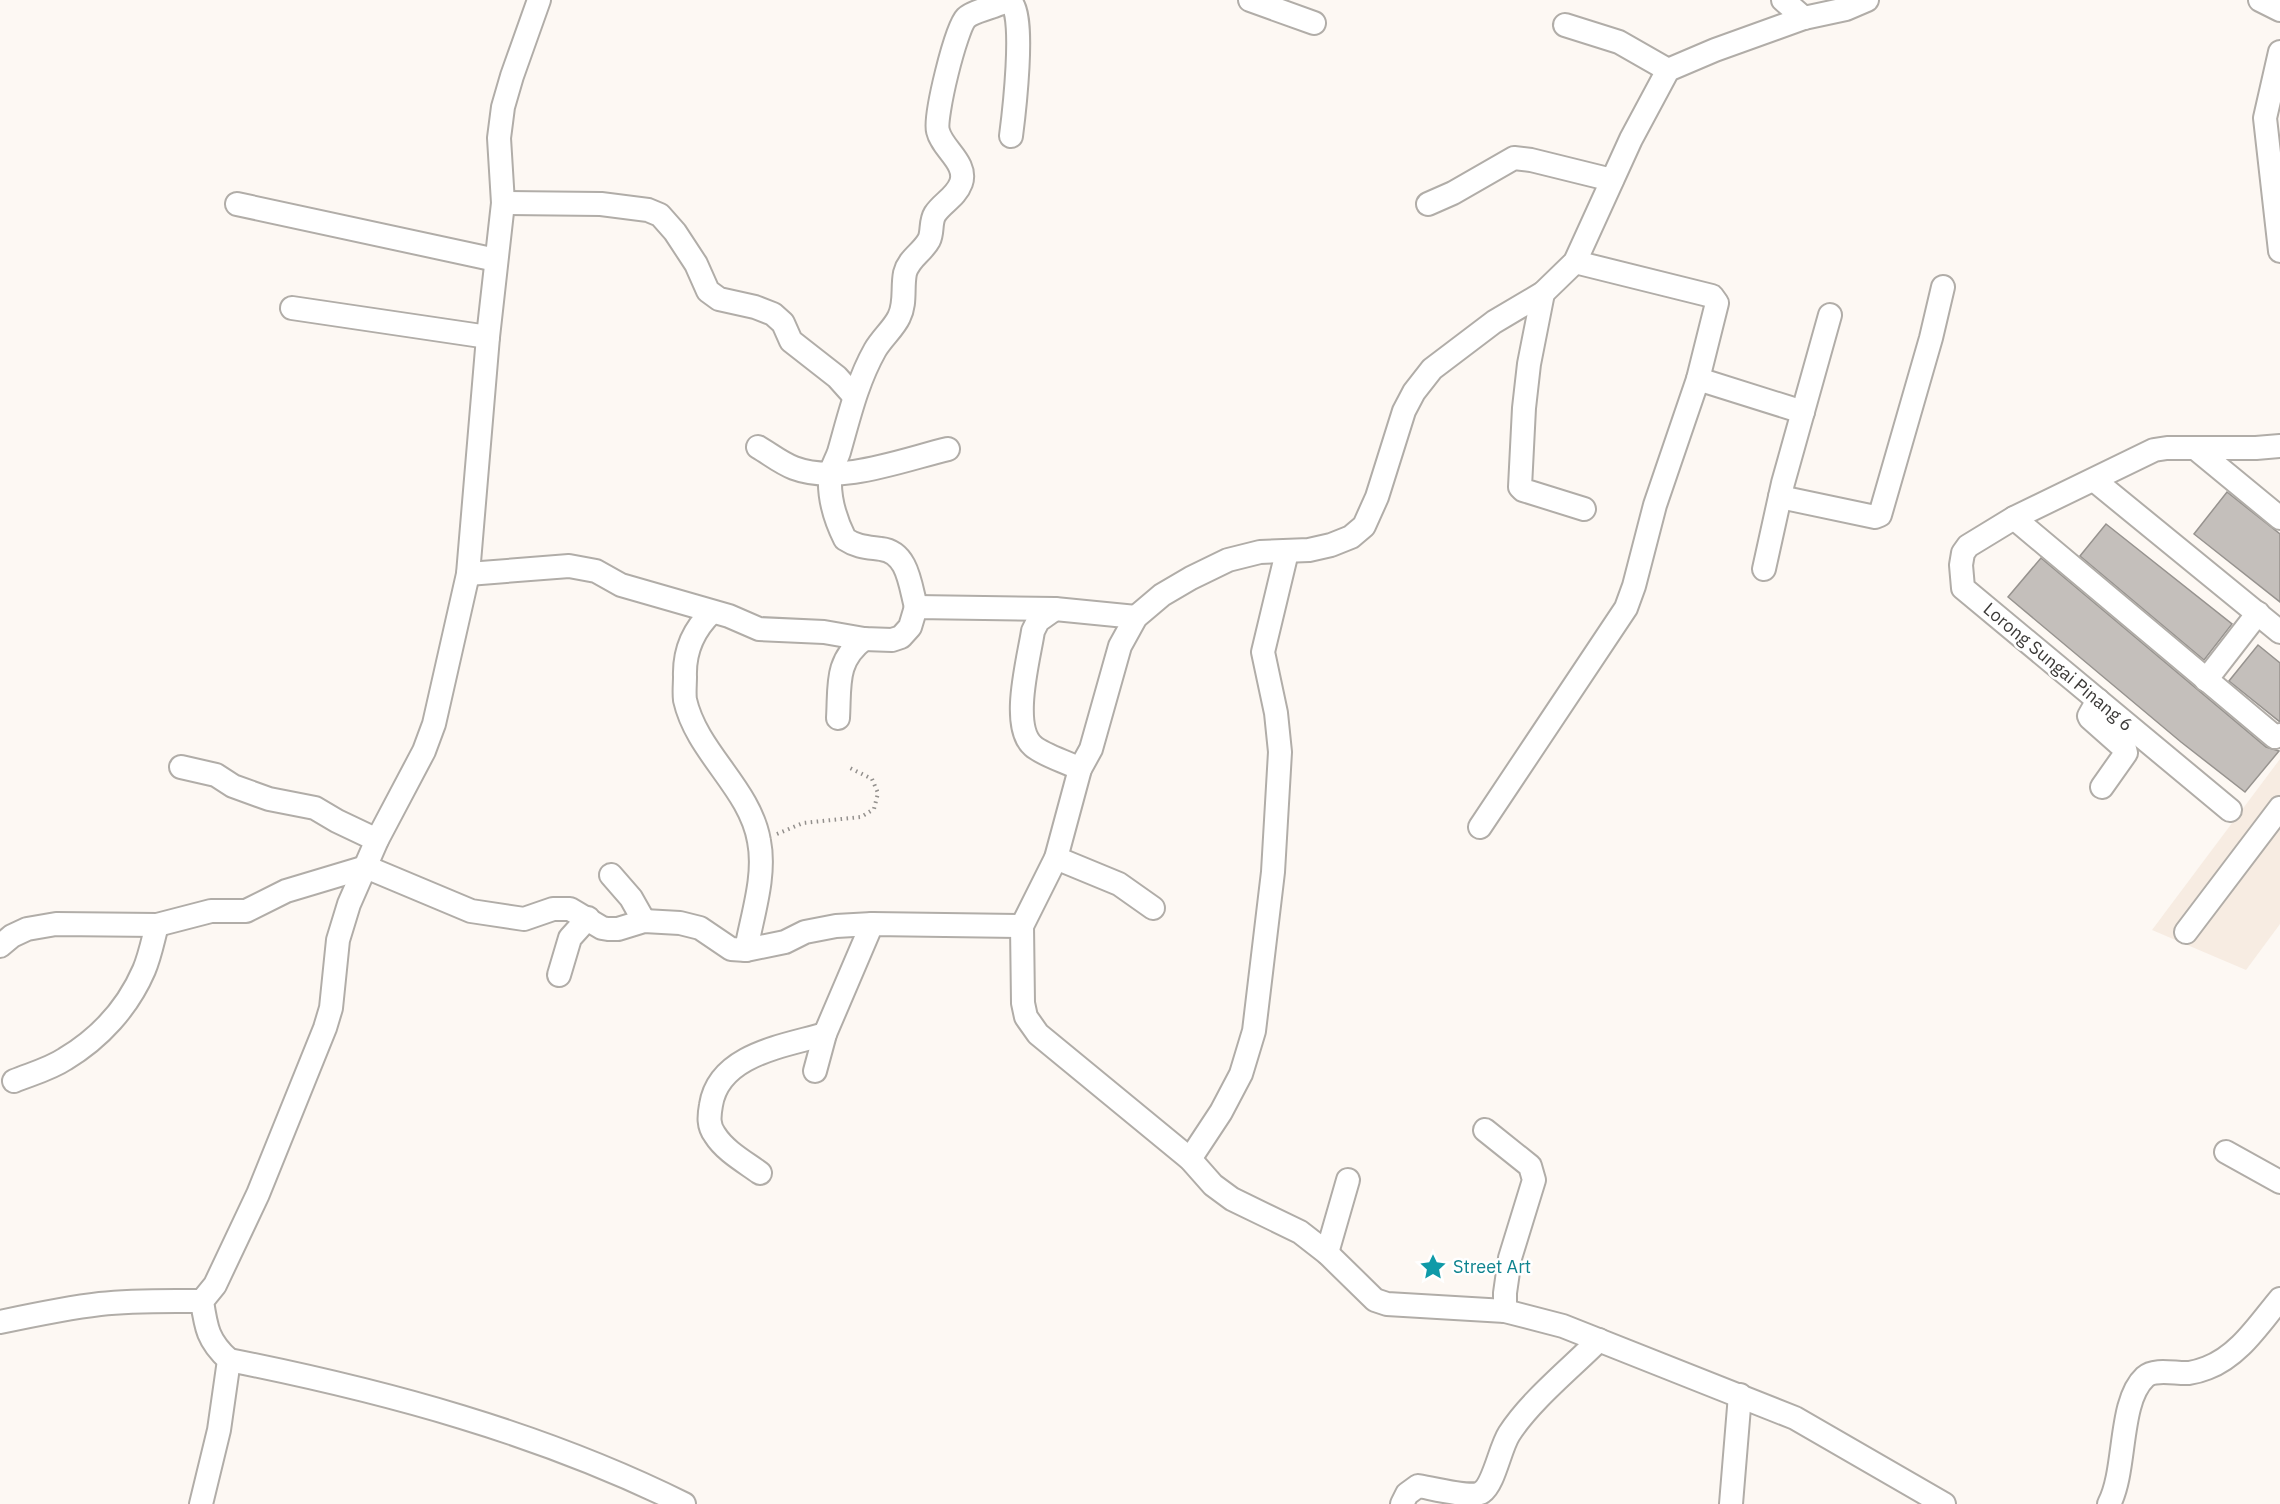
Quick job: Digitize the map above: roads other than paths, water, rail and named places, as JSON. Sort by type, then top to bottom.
[{"type":"street","points":[[0,1322],[52,1310],[102,1304],[141,1301],[201,1301],[215,1285],[258,1194],[325,1028],[331,1008],[338,940],[349,904],[377,840],[424,751],[434,724],[468,574],[488,337],[503,203],[499,138],[503,107],[539,0]]},
{"type":"street","points":[[1250,0],[1314,23]]},
{"type":"street","points":[[1783,0],[1804,18]]},
{"type":"street","points":[[1867,0],[1846,9],[1804,18],[1715,50],[1668,70],[1612,180],[1575,262],[1543,293],[1494,322],[1432,369],[1414,392],[1404,411],[1377,497],[1364,526],[1352,537],[1309,550],[1260,552],[1228,560],[1162,595],[1136,617],[1120,646],[1091,749],[1080,769],[1056,858],[1022,926],[1023,1003],[1026,1017],[1038,1034],[1190,1159],[1213,1185],[1232,1199],[1300,1232],[1326,1253],[1375,1300],[1387,1305],[1505,1311],[1563,1326],[1795,1418],[1944,1504]]},
{"type":"street","points":[[2260,0],[2280,10]]},
{"type":"street","points":[[468,574],[582,567],[621,585],[729,616],[759,629],[824,632],[864,639],[892,640],[901,637],[910,627],[916,607],[905,566],[897,554],[884,549],[863,548],[844,539],[831,504],[830,475],[854,396],[876,349],[887,331],[895,324],[903,307],[904,280],[910,261],[925,247],[932,234],[935,213],[957,191],[962,180],[956,158],[937,130],[948,71],[961,26],[967,17],[1003,1],[1012,4],[1017,14],[1017,79],[1011,136]]},
{"type":"street","points":[[1565,25],[1619,42],[1668,70]]},
{"type":"street","points":[[2280,52],[2272,119],[2280,251]]},
{"type":"street","points":[[1428,204],[1453,193],[1514,158],[1612,180]]},
{"type":"street","points":[[503,203],[601,204],[648,210],[660,215],[675,232],[696,264],[708,291],[720,299],[755,307],[773,314],[783,323],[791,341],[837,377],[854,396]]},
{"type":"street","points":[[237,204],[496,260]]},
{"type":"street","points":[[1480,827],[1626,608],[1655,505],[1698,379],[1717,303],[1712,296],[1575,262]]},
{"type":"street","points":[[1780,497],[1875,517],[1880,515],[1931,338],[1943,287]]},
{"type":"street","points":[[1543,293],[1525,397],[1520,487],[1523,490],[1584,509]]},
{"type":"street","points":[[292,308],[488,337]]},
{"type":"street","points":[[1764,569],[1780,497],[1830,315]]},
{"type":"street","points":[[1698,379],[1803,412]]},
{"type":"street","points":[[2280,446],[2154,450],[2014,518],[2275,737],[2280,735]]},
{"type":"street","points":[[758,447],[793,468],[830,475],[877,467],[948,449]]},
{"type":"street","points":[[2195,448],[2280,518]]},
{"type":"street","points":[[2094,480],[2280,632]]},
{"type":"street","name":"Lorong Sungai Pinang 6","points":[[2014,518],[1968,546],[1963,553],[1961,565],[1963,588],[2230,810]]},
{"type":"street","points":[[1190,1159],[1221,1112],[1240,1074],[1254,1031],[1273,872],[1280,752],[1276,713],[1263,652],[1287,552]]},
{"type":"street","points":[[916,607],[1054,609],[1136,617]]},
{"type":"street","points":[[1054,609],[1038,621],[1034,631],[1021,714],[1023,728],[1033,746],[1080,769]]},
{"type":"street","points":[[712,612],[700,623],[689,644],[685,663],[685,699],[692,721],[702,739],[749,811],[759,841],[761,868],[746,950]]},
{"type":"street","points":[[2206,680],[2258,613]]},
{"type":"street","points":[[838,718],[841,667],[851,649],[864,639]]},
{"type":"street","points":[[2098,700],[2090,718],[2126,749],[2126,753],[2102,787]]},
{"type":"street","points":[[181,767],[216,775],[233,786],[269,799],[315,808],[377,840]]},
{"type":"street","points":[[2186,932],[2280,808]]},
{"type":"street","points":[[1056,858],[1119,884],[1153,908]]},
{"type":"street","points":[[0,946],[12,936],[27,929],[56,924],[157,926],[211,911],[246,911],[286,891],[366,867],[471,911],[524,919],[553,909],[570,909],[602,928],[608,929],[618,929],[644,921],[680,923],[700,928],[731,949],[746,950],[785,942],[818,928],[872,924],[1022,926]]},
{"type":"street","points":[[610,875],[631,898],[644,921]]},
{"type":"street","points":[[559,975],[570,938],[588,918]]},
{"type":"street","points":[[815,1071],[825,1034],[872,924]]},
{"type":"street","points":[[14,1081],[64,1060],[91,1041],[110,1023],[128,1000],[144,970],[157,926]]},
{"type":"street","points":[[760,1173],[726,1148],[714,1134],[708,1119],[712,1096],[727,1072],[749,1057],[825,1034]]},
{"type":"street","points":[[1485,1130],[1530,1166],[1534,1180],[1510,1258],[1505,1311]]},
{"type":"street","points":[[2226,1152],[2280,1182]]},
{"type":"street","points":[[1326,1253],[1348,1180]]},
{"type":"street","points":[[2109,1504],[2119,1477],[2130,1406],[2144,1378],[2151,1373],[2190,1373],[2226,1358],[2242,1344],[2280,1299]]},
{"type":"street","points":[[201,1301],[211,1340],[229,1360],[303,1375],[423,1406],[537,1441],[650,1487],[684,1504]]},
{"type":"street","points":[[1402,1504],[1407,1494],[1418,1486],[1475,1495],[1482,1492],[1489,1485],[1498,1457],[1515,1426],[1599,1340]]},
{"type":"street","points":[[201,1504],[219,1430],[229,1360]]},
{"type":"street","points":[[1731,1504],[1740,1395]]},
{"type":"place","name":"Street Art","points":[[1433,1267]]}]
